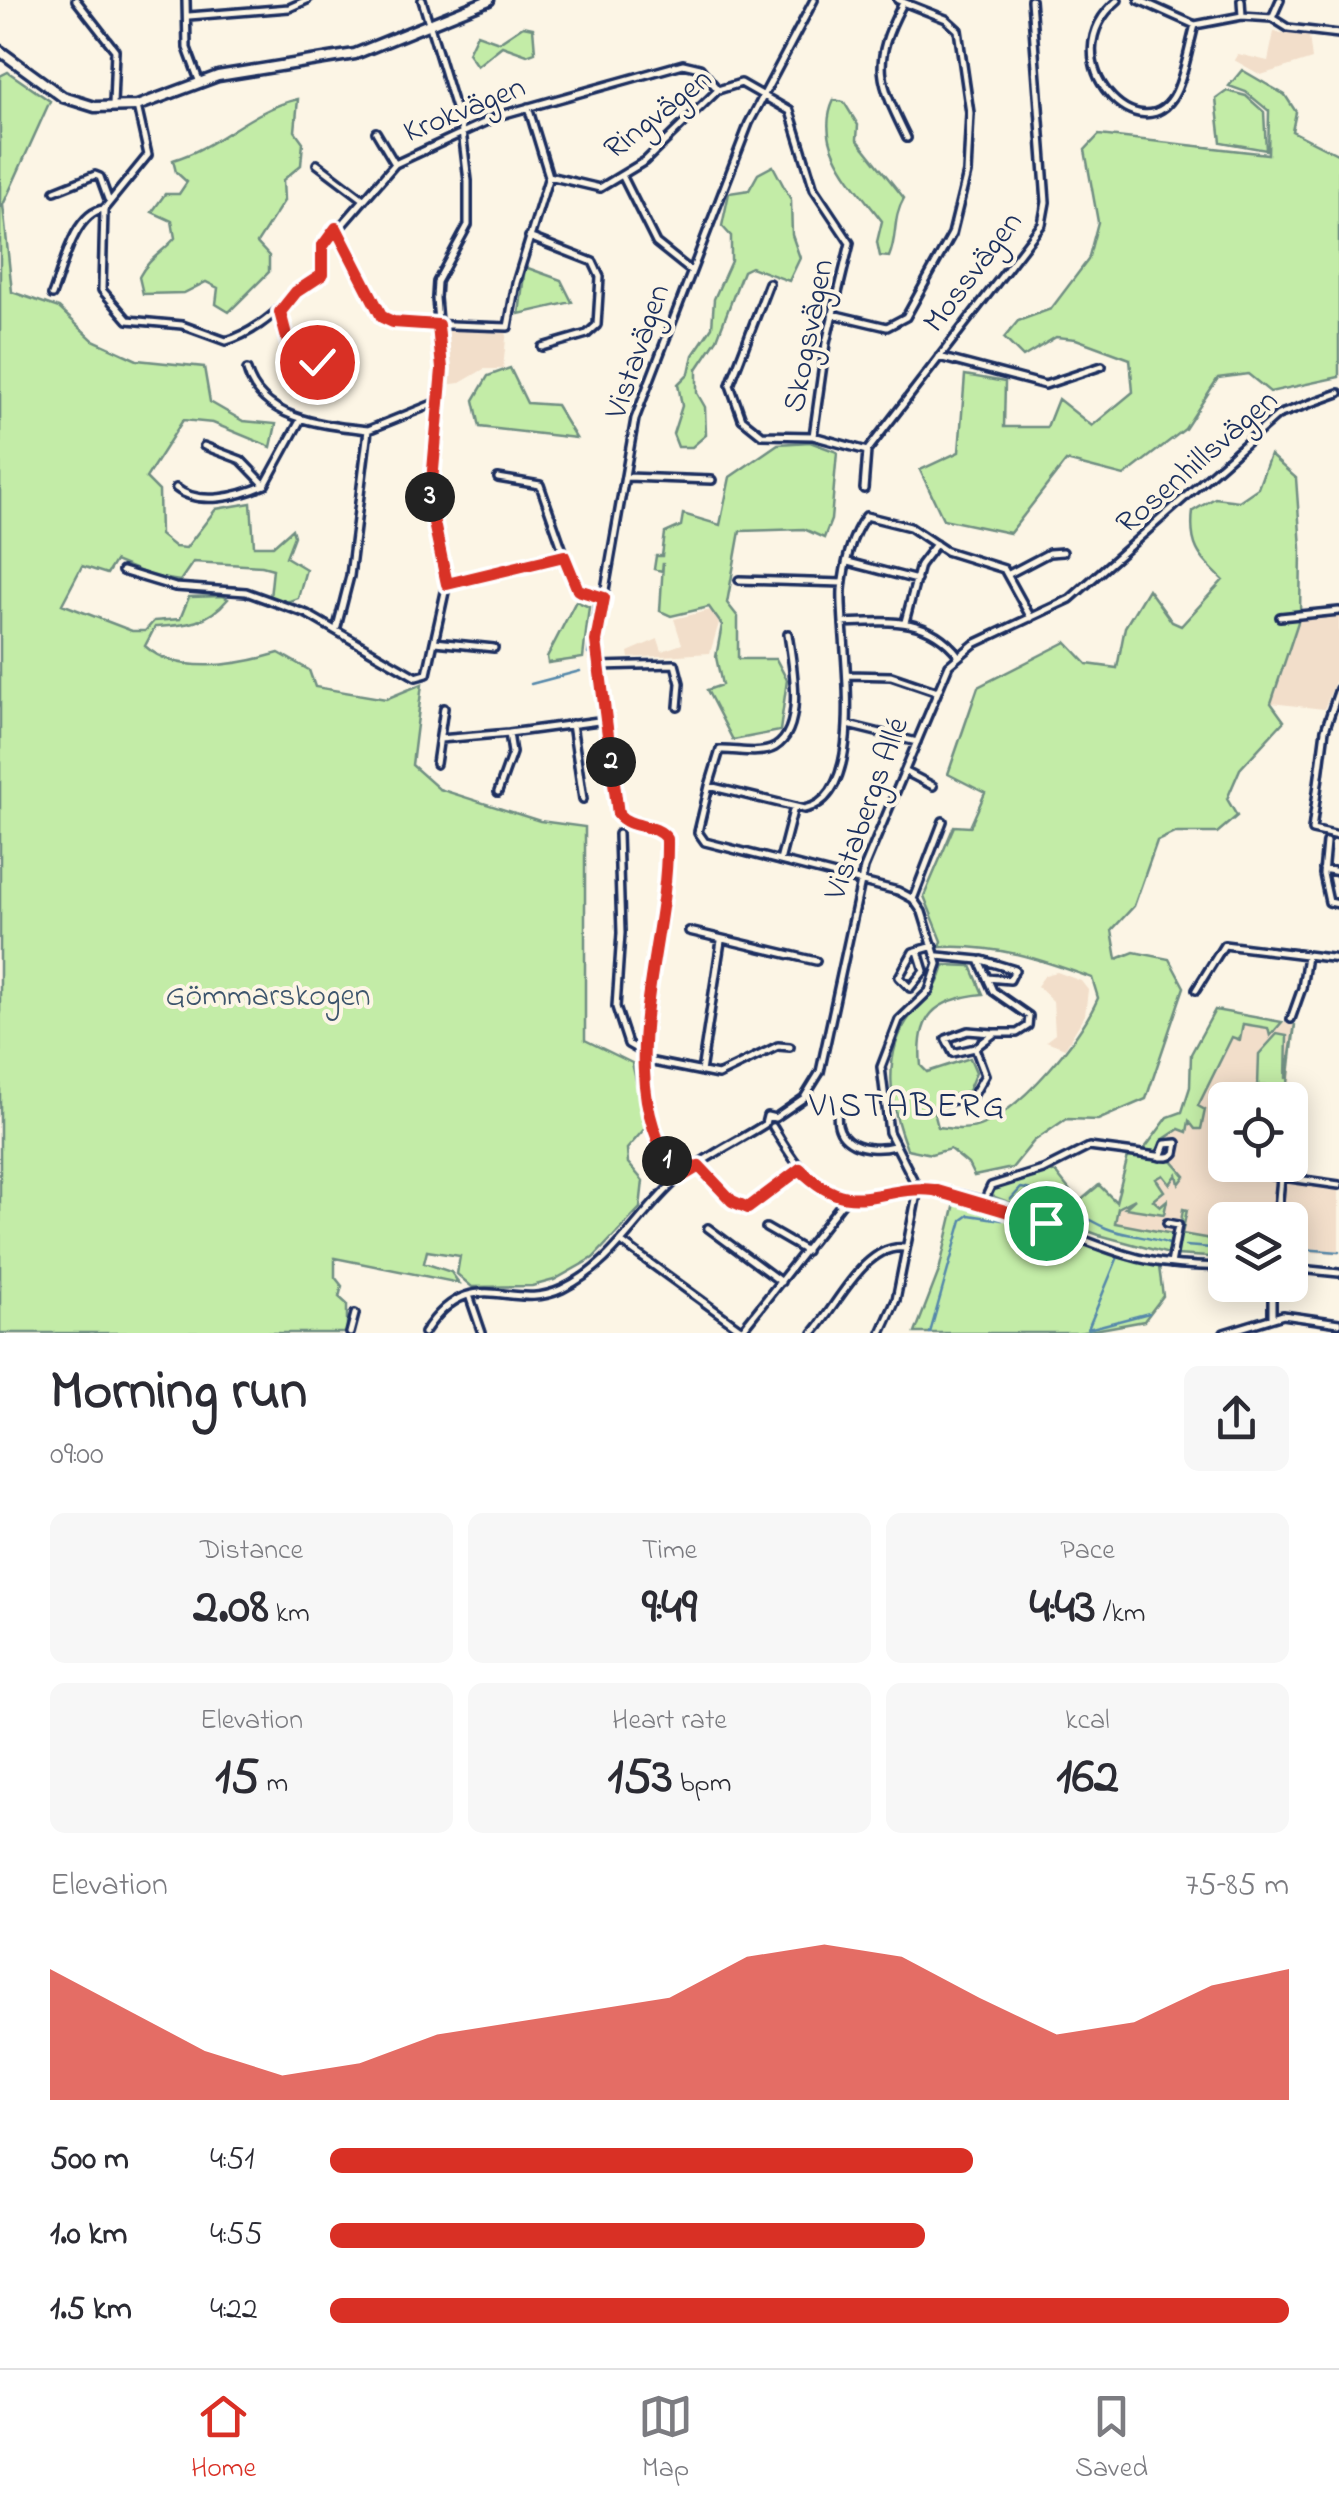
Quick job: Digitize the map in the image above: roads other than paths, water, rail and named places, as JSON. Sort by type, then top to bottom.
[{"type":"street","points":[[76,0],[115,50],[113,108]]},
{"type":"street","points":[[186,0],[187,48],[200,84]]},
{"type":"street","points":[[189,16],[288,8],[307,0]]},
{"type":"street","points":[[122,571],[175,586],[246,592],[337,627],[416,677],[425,676],[447,584],[430,504],[440,401],[438,282],[468,225],[462,132],[422,0]]},
{"type":"street","points":[[0,52],[54,93],[80,103],[113,108],[137,106],[235,72],[334,60],[489,0]]},
{"type":"street","name":"Vistavägen","points":[[679,1178],[646,1098],[644,1056],[655,942],[666,884],[667,839],[658,829],[623,820],[618,814],[596,641],[638,408],[763,94],[814,0]]},
{"type":"street","name":"Mossvägen","points":[[867,451],[1042,224],[1046,202],[1031,0]]},
{"type":"street","points":[[1118,0],[1103,15],[1094,42],[1096,69],[1103,92],[1128,110],[1158,109],[1174,95],[1195,25]]},
{"type":"street","points":[[1139,0],[1154,10],[1195,25],[1242,16],[1272,18],[1288,28],[1339,34]]},
{"type":"street","points":[[1241,0],[1242,16]]},
{"type":"street","points":[[1272,18],[1280,0]]},
{"type":"street","points":[[832,314],[887,327],[906,317],[952,234],[962,202],[970,113],[962,39],[946,19],[900,2],[878,68],[885,97],[907,138]]},
{"type":"street","name":"Krokvägen","points":[[137,106],[148,154],[104,209],[102,290],[128,320],[182,325],[226,341],[280,312],[296,292],[322,275],[322,247],[395,164],[462,132],[528,107],[683,64],[700,68],[718,90]]},
{"type":"street","name":"Ringvägen","points":[[549,176],[598,188],[645,161],[718,90],[741,83],[763,94]]},
{"type":"street","name":"Skogsvägen","points":[[763,94],[790,111],[814,189],[850,243],[832,314],[813,436]]},
{"type":"street","points":[[336,228],[382,317],[393,322],[508,327],[529,237],[549,176],[528,107]]},
{"type":"street","points":[[376,132],[395,164]]},
{"type":"street","points":[[317,164],[362,198]]},
{"type":"street","points":[[55,191],[95,175],[100,177],[108,200]]},
{"type":"street","points":[[622,175],[656,243],[691,270]]},
{"type":"street","points":[[52,294],[78,231],[93,212],[104,209]]},
{"type":"street","points":[[529,237],[589,260],[600,277],[597,326],[587,334],[542,347]]},
{"type":"street","points":[[769,283],[732,378],[730,394],[742,419],[753,431],[774,437],[813,436],[867,451],[864,489]]},
{"type":"street","points":[[280,312],[296,358],[346,362]]},
{"type":"street","points":[[939,357],[1045,385],[1102,366]]},
{"type":"street","points":[[246,370],[264,402],[302,418],[368,430],[440,401]]},
{"type":"street","name":"Rosenhillsvägen","points":[[1092,580],[1278,415],[1339,393]]},
{"type":"street","points":[[176,488],[193,496],[214,498],[234,496],[265,485],[302,418]]},
{"type":"street","points":[[337,627],[350,576],[368,430]]},
{"type":"street","points":[[204,446],[241,460],[265,485]]},
{"type":"street","points":[[626,477],[712,480]]},
{"type":"street","points":[[498,478],[540,485],[578,590],[604,598]]},
{"type":"street","points":[[709,786],[794,807],[812,808],[827,794],[848,725],[843,584],[866,516],[910,527],[936,544],[1009,574],[1031,618]]},
{"type":"street","points":[[905,622],[917,580],[936,544]]},
{"type":"street","points":[[1009,574],[1048,554],[1063,552]]},
{"type":"street","points":[[447,584],[564,556]]},
{"type":"street","points":[[848,562],[917,580]]},
{"type":"street","points":[[738,580],[843,584]]},
{"type":"street","name":"Vistabergs Allé","points":[[775,1118],[804,1098],[820,1072],[860,881],[918,743],[935,691],[958,656],[1070,600],[1092,580]]},
{"type":"street","points":[[1280,617],[1339,611]]},
{"type":"street","points":[[843,623],[905,622],[942,635],[958,656]]},
{"type":"street","points":[[788,634],[796,698],[782,739],[770,749],[720,750],[699,837],[913,899]]},
{"type":"street","points":[[435,642],[494,648]]},
{"type":"street","points":[[599,666],[675,664],[680,683],[678,707]]},
{"type":"street","points":[[848,675],[891,676],[935,691]]},
{"type":"street","points":[[1339,689],[1323,741],[1312,830],[1339,836]]},
{"type":"street","points":[[436,764],[444,708]]},
{"type":"street","points":[[440,739],[606,720]]},
{"type":"street","points":[[572,724],[583,799]]},
{"type":"street","points":[[848,725],[918,743]]},
{"type":"street","points":[[498,792],[512,753],[509,733]]},
{"type":"street","points":[[906,772],[933,786]]},
{"type":"street","points":[[780,860],[794,807]]},
{"type":"street","points":[[881,1333],[896,1300],[918,1188],[894,1146],[882,1100],[881,1067],[899,1020],[930,991],[937,977],[938,956],[913,899],[943,820]]},
{"type":"street","points":[[618,834],[622,933],[616,1007],[628,1044],[644,1056],[700,1072],[725,1074],[760,1053],[778,1046],[790,1047]]},
{"type":"street","points":[[1326,842],[1323,869],[1329,902],[1339,903]]},
{"type":"street","points":[[1323,869],[1339,872]]},
{"type":"street","points":[[690,931],[816,960]]},
{"type":"street","points":[[700,1072],[721,941]]},
{"type":"street","points":[[1196,990],[1224,945],[1339,959]]},
{"type":"street","points":[[918,950],[924,971],[910,988],[899,977],[918,950],[934,946]]},
{"type":"street","points":[[938,956],[979,960],[1015,970],[1010,980],[987,978]]},
{"type":"street","points":[[1291,1020],[1302,988],[1306,956]]},
{"type":"street","points":[[979,960],[993,992],[1022,1008],[1030,1018],[1021,1032],[968,1031],[946,1038],[954,1052],[975,1048],[995,1034]]},
{"type":"street","points":[[946,1102],[968,1099],[983,1085],[984,1069],[975,1048]]},
{"type":"street","points":[[761,1108],[765,1121],[800,1169],[824,1188],[847,1197],[873,1199],[918,1188],[983,1203],[1126,1255],[1171,1264],[1208,1265]]},
{"type":"street","points":[[838,1110],[838,1128],[852,1143],[873,1150],[894,1146]]},
{"type":"street","points":[[424,1333],[446,1306],[469,1295],[552,1293],[591,1273],[623,1244],[679,1178],[775,1118],[773,1127]]},
{"type":"street","points":[[983,1203],[991,1186],[1043,1170],[1089,1147],[1160,1157]]},
{"type":"street","points":[[699,1166],[732,1201],[748,1208],[800,1169]]},
{"type":"street","points":[[1308,1181],[1339,1186]]},
{"type":"street","points":[[623,1244],[742,1332],[847,1197]]},
{"type":"street","points":[[1167,1224],[1178,1225],[1171,1264]]},
{"type":"street","points":[[708,1228],[780,1282]]},
{"type":"street","points":[[766,1228],[806,1251]]},
{"type":"street","points":[[813,1333],[870,1257],[887,1248],[904,1248]]},
{"type":"street","points":[[1308,1270],[1338,1273]]},
{"type":"street","points":[[469,1295],[482,1333]]},
{"type":"street","points":[[1272,1302],[1272,1316]]},
{"type":"street","points":[[350,1333],[355,1314]]},
{"type":"street","points":[[1224,1333],[1272,1316],[1339,1323]]},
{"type":"street","points":[[1251,1324],[1254,1333]]},
{"type":"waterway","points":[[588,654],[594,603]]},
{"type":"waterway","points":[[531,684],[580,671]]},
{"type":"waterway","points":[[1011,1199],[1021,1188],[1033,1191],[1106,1228],[1169,1244]]},
{"type":"waterway","points":[[930,1333],[962,1220],[969,1215],[1002,1220],[1005,1215]]},
{"type":"waterway","points":[[1185,1246],[1208,1248]]},
{"type":"waterway","points":[[1308,1249],[1339,1252]]},
{"type":"waterway","points":[[1117,1259],[1088,1329],[1149,1313]]},
{"type":"district","name":"VISTABERG","points":[[908,1107]]},
{"type":"park label","name":"Gömmarskogen","points":[[268,997]]}]
